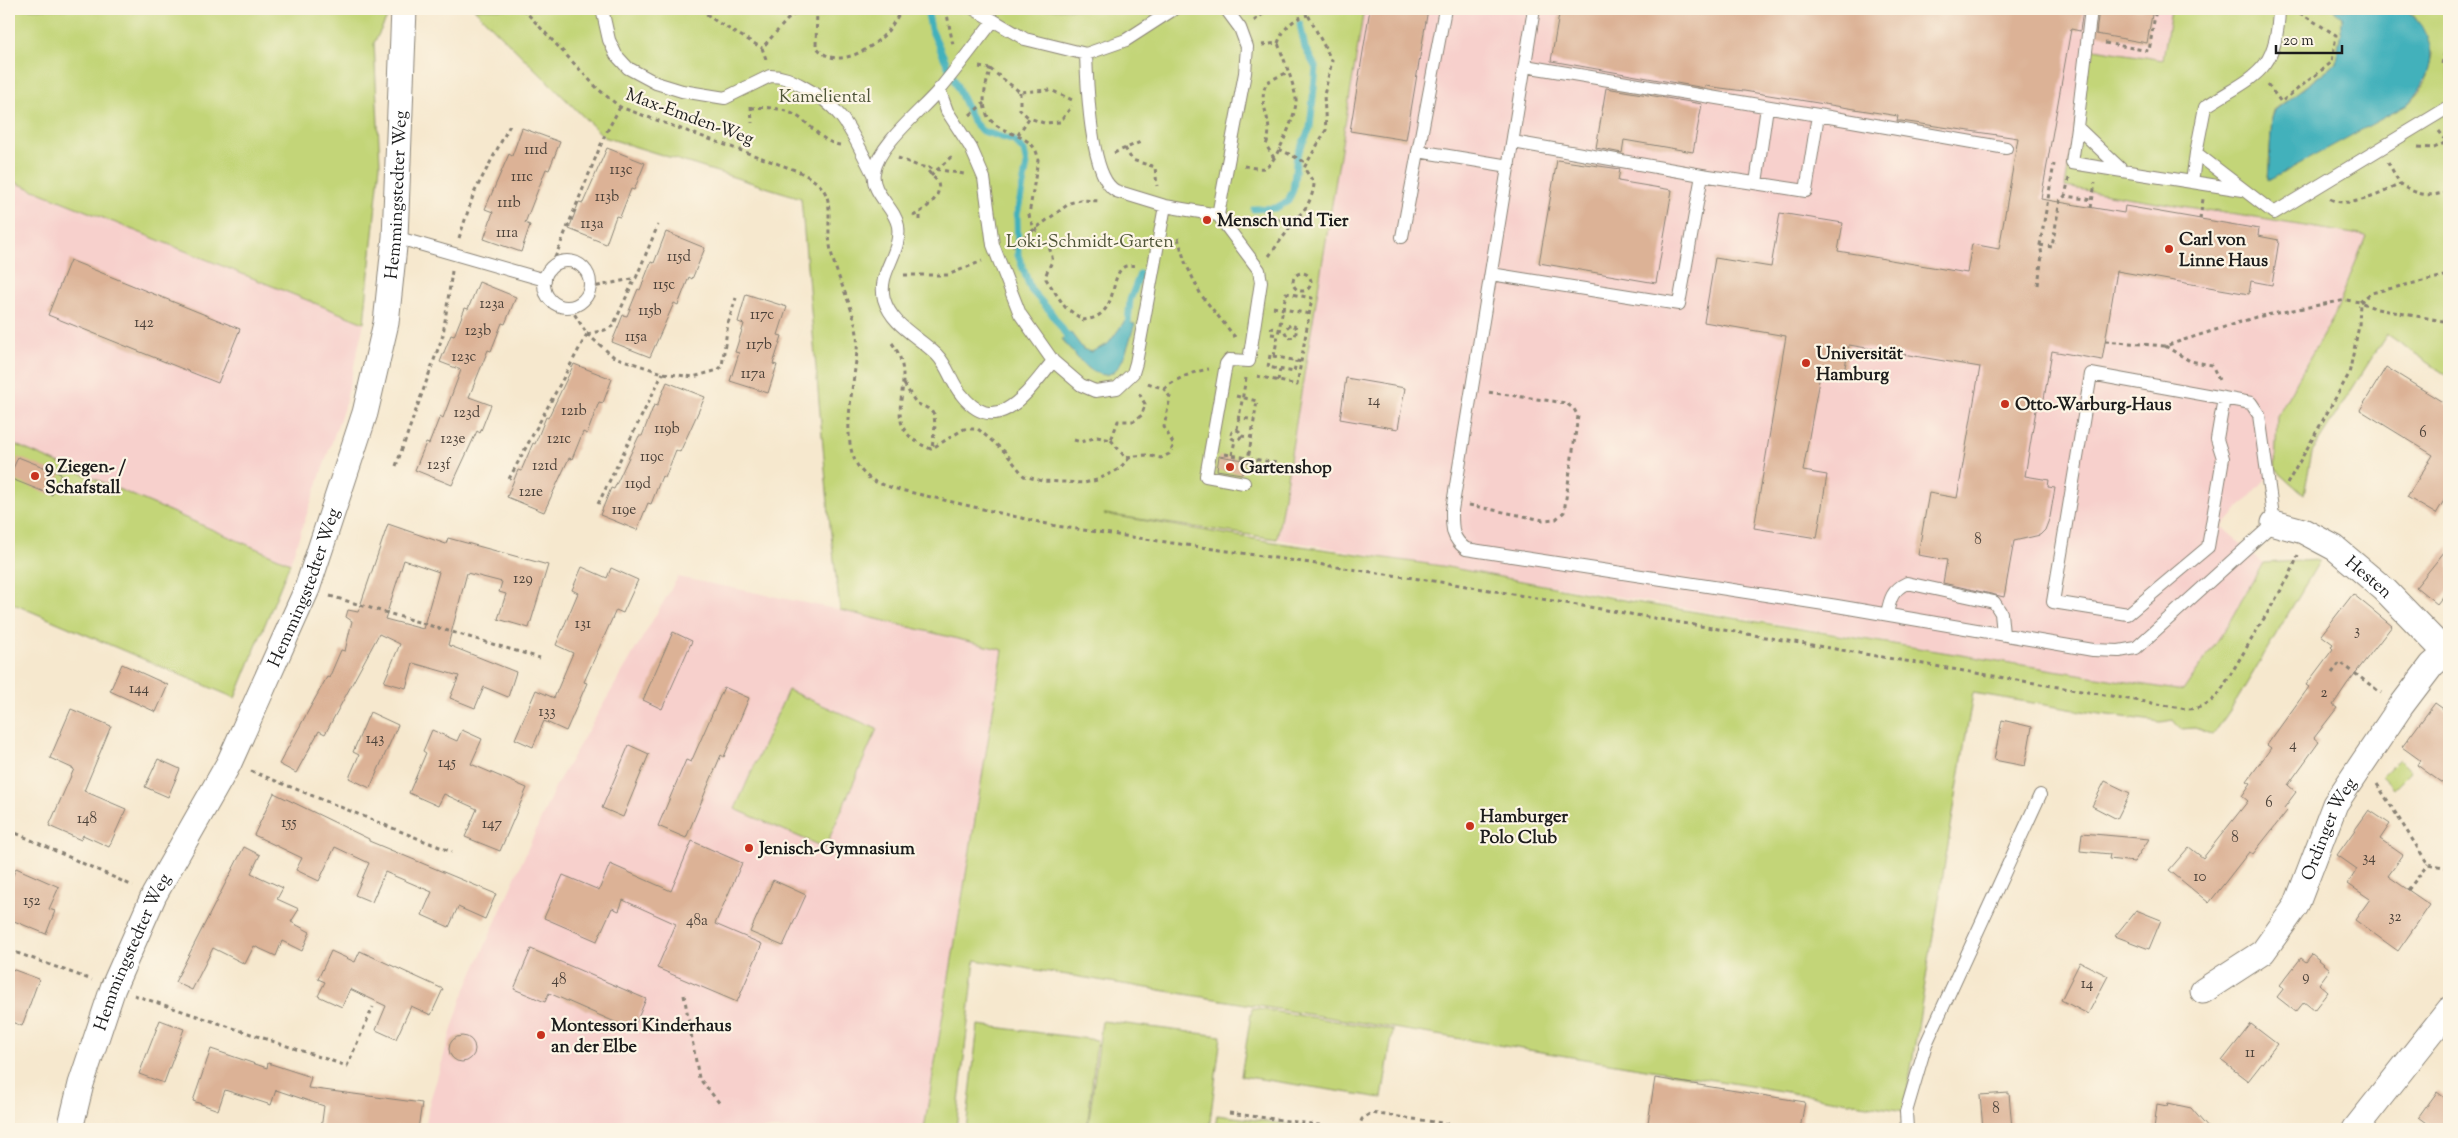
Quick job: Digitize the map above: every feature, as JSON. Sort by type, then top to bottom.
[{"type":"street","name":"Hemmingstedter Weg","points":[[70,1129],[84,1076],[113,988],[154,895],[229,762],[306,589],[366,413],[386,323],[395,237],[404,9]]},
{"type":"street","name":"Hesten","points":[[2274,523],[2303,531],[2335,548],[2385,590],[2448,654]]},
{"type":"street","name":"Ordinger Weg","points":[[2203,991],[2263,952],[2288,920],[2296,906],[2335,804],[2401,706],[2432,665],[2448,654]]},
{"type":"street","points":[[2355,1129],[2449,1010]]},
{"type":"lane","points":[[602,9],[609,40],[616,55],[628,68],[656,83],[682,91],[724,98],[770,76],[784,77],[821,96],[845,120],[873,174],[877,190],[898,223],[899,241],[886,274],[884,297],[896,323],[925,343],[943,360],[960,393],[968,402],[984,411],[1003,412],[1015,406],[1053,361]]},
{"type":"lane","points":[[974,9],[1025,39],[1086,54],[1126,40],[1174,9]]},
{"type":"lane","points":[[1218,215],[1247,47],[1240,28],[1226,9]]},
{"type":"lane","points":[[1402,237],[1444,9]]},
{"type":"lane","points":[[1534,9],[1453,502],[1452,530],[1456,542],[1466,549],[1887,614],[2092,650],[2119,651],[2136,648],[2274,523],[2259,415],[2250,402],[2090,374],[2053,602],[2128,614],[2208,547],[2224,458],[2217,439],[2224,398]]},
{"type":"lane","points":[[2092,9],[2072,162],[2246,191]]},
{"type":"lane","points":[[2192,182],[2204,107],[2258,73],[2270,59],[2276,41],[2279,9]]},
{"type":"lane","points":[[873,174],[884,151],[916,112],[940,88],[993,21]]},
{"type":"lane","points":[[1086,54],[1087,97],[1099,160],[1108,185],[1116,191],[1165,206],[1218,215],[1259,270],[1261,282],[1260,329],[1252,344],[1249,361],[1229,360],[1226,364],[1206,476],[1244,483]]},
{"type":"lane","points":[[1525,66],[2006,148]]},
{"type":"lane","points":[[940,88],[947,111],[966,140],[984,178],[993,245],[1020,314],[1053,361],[1081,384],[1094,390],[1117,388],[1133,373],[1165,206]]},
{"type":"lane","points":[[1756,183],[1766,107]]},
{"type":"lane","points":[[2196,152],[2274,213],[2449,107]]},
{"type":"lane","points":[[1513,142],[1702,176],[1806,191],[1818,115]]},
{"type":"lane","points":[[2077,127],[2122,170]]},
{"type":"lane","points":[[858,146],[884,151]]},
{"type":"lane","points":[[1418,151],[1509,166]]},
{"type":"lane","points":[[1491,274],[1680,304],[1702,176]]},
{"type":"lane","points":[[395,237],[454,252],[544,280]]},
{"type":"lane","points":[[564,262],[578,264],[588,274],[589,288],[583,300],[570,307],[563,306],[550,300],[546,294],[544,280],[551,267],[564,262]]},
{"type":"lane","points":[[1887,614],[1891,595],[1897,588],[1907,583],[1994,602],[2001,613],[2003,634]]},
{"type":"lane","points":[[1907,1129],[1906,1112],[1926,1044],[2040,795]]},
{"type":"path","name":"Max-Emden-Weg","points":[[523,9],[598,90],[620,107],[795,170],[821,184]]},
{"type":"path","points":[[700,9],[717,22],[762,48],[770,76]]},
{"type":"path","points":[[762,48],[787,20],[801,9]]},
{"type":"path","points":[[817,9],[816,46],[828,56],[840,59],[862,52],[875,43],[888,30],[902,9]]},
{"type":"path","points":[[946,9],[953,44],[960,62],[990,69],[1020,92],[1052,90],[1074,101],[1060,122],[1044,123],[1029,118],[1020,110],[1020,92]]},
{"type":"path","points":[[1259,270],[1311,198],[1314,187],[1313,180],[1304,170],[1306,162],[1326,130],[1324,96],[1332,61],[1305,9]]},
{"type":"path","points":[[2087,39],[2149,51],[2156,9]]},
{"type":"path","points":[[2281,102],[2332,62],[2336,35],[2293,9]]},
{"type":"path","points":[[1228,164],[1264,168],[1274,158],[1279,149],[1296,106],[1293,87],[1278,43],[1283,32],[1290,24],[1308,15]]},
{"type":"path","points":[[2442,64],[2448,42],[2448,26]]},
{"type":"path","points":[[1272,44],[1278,43]]},
{"type":"path","points":[[990,69],[985,87],[985,102],[986,111],[992,123],[1001,130],[1018,135],[1033,147],[1038,156],[1029,215],[1034,227],[1050,250],[1052,257],[1052,263],[1046,274],[1048,284],[1065,307],[1078,318],[1083,320],[1093,318],[1108,306],[1114,294],[1115,281],[1122,269]]},
{"type":"path","points":[[1274,158],[1266,145],[1270,134],[1263,93],[1267,82],[1288,72]]},
{"type":"path","points":[[974,111],[985,102]]},
{"type":"path","points":[[551,267],[604,137],[620,107]]},
{"type":"path","points":[[751,108],[778,109],[802,119],[815,131],[836,144],[858,146]]},
{"type":"path","points":[[1018,135],[1029,118]]},
{"type":"path","points":[[396,466],[443,335],[454,252],[474,192],[510,124]]},
{"type":"path","points":[[2406,133],[2416,146],[2428,149],[2449,141]]},
{"type":"path","points":[[931,176],[966,140]]},
{"type":"path","points":[[1099,160],[1143,141]]},
{"type":"path","points":[[1125,148],[1132,160],[1156,167],[1157,186],[1165,188]]},
{"type":"path","points":[[2381,148],[2400,184],[2425,196],[2434,196],[2449,191]]},
{"type":"path","points":[[1279,149],[1306,162]]},
{"type":"path","points":[[884,151],[918,166],[984,178]]},
{"type":"path","points":[[2038,284],[2042,256],[2040,245],[2054,162]]},
{"type":"path","points":[[2066,196],[2072,162]]},
{"type":"path","points":[[926,167],[931,176],[937,181],[938,188],[933,201],[928,206]]},
{"type":"path","points":[[2316,188],[2333,201],[2346,202],[2375,196],[2400,184]]},
{"type":"path","points":[[1018,241],[1034,227],[1070,203],[1087,200],[1100,202],[1108,185]]},
{"type":"path","points":[[2040,245],[2052,248],[2060,200],[2066,196],[2093,199],[2092,208]]},
{"type":"path","points":[[2200,219],[2202,206]]},
{"type":"path","points":[[920,212],[920,220]]},
{"type":"path","points":[[1269,215],[1284,221],[1299,216]]},
{"type":"path","points":[[508,479],[587,334],[613,326],[658,225]]},
{"type":"path","points":[[886,274],[948,275],[998,255]]},
{"type":"path","points":[[1185,262],[1201,295],[1232,336],[1252,344]]},
{"type":"path","points":[[1304,272],[1310,277],[1311,283],[1307,290],[1300,291],[1294,286],[1293,280],[1297,274],[1304,272]]},
{"type":"path","points":[[2286,486],[2289,476],[2349,374],[2359,326],[2360,302],[2371,293],[2449,275]]},
{"type":"path","points":[[589,288],[636,278]]},
{"type":"path","points":[[1299,295],[1300,291]]},
{"type":"path","points":[[1258,371],[1257,377],[1298,385],[1312,298],[1286,293],[1278,336],[1268,367],[1294,372],[1296,361]]},
{"type":"path","points":[[570,307],[587,334],[614,357],[663,372],[693,377],[718,370],[724,360],[728,323],[736,298]]},
{"type":"path","points":[[2105,341],[2165,346],[2256,317],[2346,300],[2360,302],[2377,309],[2449,322]]},
{"type":"path","points":[[1271,307],[1310,314]]},
{"type":"path","points":[[896,323],[886,335],[896,348],[903,364],[904,382],[900,403],[903,428],[908,437],[916,443],[932,449]]},
{"type":"path","points":[[1291,324],[1297,328],[1298,333],[1295,337],[1288,338],[1284,330],[1291,324]]},
{"type":"path","points":[[1260,329],[1284,330]]},
{"type":"path","points":[[1260,329],[1278,336]]},
{"type":"path","points":[[2165,346],[2190,361],[2212,365]]},
{"type":"path","points":[[1262,354],[1302,362]]},
{"type":"path","points":[[1278,381],[1280,369]]},
{"type":"path","points":[[598,504],[663,372]]},
{"type":"path","points":[[1074,440],[1081,442],[1097,437],[1111,440],[1125,457],[1146,454],[1161,458],[1169,454],[1174,445],[1164,426],[1170,398],[1164,389],[1173,381],[1188,374]]},
{"type":"path","points":[[904,382],[916,403],[934,414],[935,426],[932,449]]},
{"type":"path","points":[[1111,440],[1118,421],[1134,421],[1142,415],[1145,404],[1140,395],[1144,382]]},
{"type":"path","points":[[1453,502],[1543,520],[1556,519],[1564,512],[1578,416],[1574,409],[1566,403],[1472,390]]},
{"type":"path","points":[[1229,395],[1257,400],[1248,458]]},
{"type":"path","points":[[1235,440],[1230,434],[1237,429],[1242,398]]},
{"type":"path","points":[[1232,416],[1254,420]]},
{"type":"path","points":[[932,449],[964,429],[978,429],[1005,452],[1024,476],[1042,481],[1069,483],[1097,480],[1119,469],[1130,457]]},
{"type":"path","points":[[1237,429],[1241,436]]},
{"type":"path","points":[[1232,455],[1235,440],[1241,436],[1251,438]]},
{"type":"path","points":[[1210,452],[1276,463]]},
{"type":"path","points":[[306,589],[540,658]]},
{"type":"path","points":[[2332,672],[2340,662],[2401,706]]},
{"type":"path","points":[[229,762],[452,852]]},
{"type":"path","points":[[2377,784],[2428,864],[2449,868]]},
{"type":"path","points":[[9,830],[154,895]]},
{"type":"path","points":[[2408,890],[2428,864]]},
{"type":"path","points":[[9,950],[113,988],[347,1066],[373,1007]]},
{"type":"path","points":[[684,995],[699,1078],[721,1105]]},
{"type":"path","points":[[1229,1113],[1349,1129]]},
{"type":"path","points":[[1358,1129],[1362,1120],[1371,1113],[1463,1126],[1466,1129]]},
{"type":"shaded area","name":"Universität Hamburg","points":[[1364,9],[2171,9],[2163,60],[2065,187],[2367,236],[2335,314],[2277,416],[2275,469],[2222,527],[2263,563],[2224,631],[2184,692],[1277,539]]},
{"type":"shaded area","points":[[9,180],[364,323],[345,404],[290,563],[235,698],[9,602]]},
{"type":"shaded area","name":"Jenisch-Gymnasium","points":[[678,577],[840,610],[1003,650],[924,1129],[425,1129],[430,1101],[461,1000],[556,785]]},
{"type":"green space","points":[[9,9],[387,9],[387,18],[374,43],[380,164],[364,323],[9,180]]},
{"type":"green space","points":[[474,9],[1364,9],[1277,539],[1104,514],[1286,544],[1442,566],[1634,602],[2183,691],[2224,631],[2263,563],[2320,560],[2237,700],[2213,735],[2195,728],[2180,729],[2173,720],[2161,722],[2093,713],[1973,693],[1904,1111],[975,960],[956,1129],[924,1129],[1003,650],[840,610],[830,526],[801,198],[604,137]]},
{"type":"green space","points":[[2171,9],[2333,9],[2343,17],[2336,63],[2274,110],[2268,180],[2407,105],[2420,91],[2426,81],[2432,54],[2415,17],[2405,9],[2449,9],[2449,377],[2387,334],[2312,452],[2304,495],[2275,469],[2277,416],[2335,314],[2366,236],[2065,187],[2088,48],[2163,60]]},
{"type":"green space","points":[[9,442],[290,563],[235,698],[9,602]]},
{"type":"green space","points":[[788,690],[877,729],[825,848],[735,809]]},
{"type":"green space","points":[[2399,759],[2411,771],[2394,788],[2382,776]]},
{"type":"green space","points":[[1252,1008],[1393,1030],[1382,1098],[1241,1076]]},
{"type":"green space","points":[[1102,1021],[1221,1036],[1209,1129],[1105,1129],[1088,1127]]},
{"type":"green space","points":[[978,1025],[1097,1040],[1087,1129],[966,1129]]},
{"type":"green space","points":[[1217,1115],[1327,1129],[1215,1129]]},
{"type":"water","points":[[2333,9],[2405,9],[2417,20],[2425,32],[2431,56],[2429,68],[2417,93],[2407,105],[2268,181],[2272,118],[2275,110],[2336,63],[2343,17]]},
{"type":"water","points":[[1124,322],[1135,324],[1127,349],[1120,364],[1113,372],[1105,375],[1089,368],[1062,339],[1071,333],[1083,349],[1091,352],[1108,344]]},
{"type":"building","points":[[1370,9],[1428,9],[1406,140],[1350,131]]},
{"type":"building","points":[[1560,9],[2083,9],[2080,31],[2071,29],[2041,199],[2124,213],[2125,206],[2259,229],[2258,236],[2279,240],[2272,285],[2251,281],[2249,294],[2117,271],[2102,360],[2052,351],[2043,405],[2037,404],[2025,476],[2049,480],[2048,487],[2055,488],[2050,517],[2045,530],[2040,535],[2014,541],[2004,597],[1943,583],[1947,560],[1918,555],[1929,493],[1957,498],[1980,367],[1849,345],[1844,373],[1821,369],[1803,471],[1827,475],[1817,538],[1754,528],[1786,336],[1704,322],[1715,258],[1771,267],[1780,213],[1843,223],[1838,251],[1967,273],[1972,244],[1999,249],[2018,138],[1897,121],[1898,116],[1744,91],[1705,86],[1705,88],[1551,61]]},
{"type":"building","points":[[2099,9],[2153,9],[2147,43],[2096,34]]},
{"type":"building","points":[[1606,88],[1702,104],[1693,152],[1624,140],[1622,153],[1596,148]]},
{"type":"building","points":[[522,128],[560,142],[549,170],[546,169],[525,223],[530,225],[521,252],[484,239],[493,212],[485,209],[509,154],[512,156]]},
{"type":"building","points":[[607,148],[645,163],[634,190],[631,189],[620,217],[616,216],[606,244],[569,229],[579,202],[583,203]]},
{"type":"building","points":[[1557,160],[1620,169],[1618,181],[1672,190],[1656,283],[1539,263]]},
{"type":"building","points":[[666,232],[705,248],[692,279],[689,277],[678,305],[674,303],[650,357],[612,342],[623,315],[627,316],[638,289],[640,290],[651,262],[654,263]]},
{"type":"building","points":[[70,260],[240,329],[218,383],[48,315]]},
{"type":"building","points":[[479,282],[516,297],[505,324],[502,323],[491,351],[488,350],[469,397],[491,405],[480,433],[477,431],[452,485],[415,470],[426,443],[429,444],[440,416],[443,418],[461,370],[440,362],[451,335],[454,336],[465,308],[468,309]]},
{"type":"building","points":[[746,294],[787,307],[778,335],[782,336],[773,364],[777,365],[768,393],[730,381],[739,353],[735,352],[744,324],[738,322]]},
{"type":"building","points":[[574,364],[612,379],[603,403],[599,402],[587,434],[583,432],[572,459],[569,458],[544,512],[507,497],[518,470],[521,471],[533,443],[535,444],[546,417],[548,418]]},
{"type":"building","points":[[2386,367],[2449,406],[2449,492],[2436,514],[2407,497],[2433,455],[2360,410]]},
{"type":"building","points":[[1346,378],[1405,388],[1398,429],[1340,419]]},
{"type":"building","points":[[667,382],[705,397],[680,452],[676,450],[665,478],[662,476],[651,504],[648,503],[637,530],[600,515],[611,488],[614,489],[639,436],[642,436],[654,405],[657,406]]},
{"type":"building","name":"Gartenshop","points":[[1219,456],[1244,460],[1242,474],[1217,470]]},
{"type":"building","name":"9 Ziegen- / Schafstall","points":[[18,457],[61,474],[52,495],[9,478]]},
{"type":"building","points":[[388,524],[446,544],[448,538],[548,565],[529,628],[498,619],[506,594],[499,592],[502,582],[467,573],[448,645],[516,672],[508,697],[484,687],[475,708],[450,698],[459,676],[413,663],[406,688],[384,682],[400,644],[379,634],[325,734],[319,731],[296,773],[279,764],[327,677],[329,678],[341,650],[345,651],[352,621],[346,617],[348,610],[358,612]],"holes":[[[404,560],[439,572],[423,629],[385,619]]]},
{"type":"building","points":[[2449,546],[2449,589],[2437,604],[2416,587]]},
{"type":"building","points":[[582,567],[607,578],[611,568],[638,580],[623,613],[616,610],[584,682],[587,683],[566,731],[544,721],[533,747],[515,739],[536,690],[554,698],[573,653],[556,645],[578,593],[572,590]]},
{"type":"building","points":[[2353,594],[2392,626],[2347,684],[2333,705],[2337,708],[2314,738],[2319,742],[2288,785],[2296,792],[2284,808],[2287,811],[2253,854],[2249,852],[2209,903],[2169,870],[2189,847],[2203,858],[2248,801],[2242,796],[2251,783],[2247,781],[2271,748],[2267,745],[2309,687],[2306,685],[2333,649],[2331,647],[2333,644],[2321,635]]},
{"type":"building","points":[[673,632],[692,641],[662,709],[643,700]]},
{"type":"building","points":[[122,664],[168,685],[156,712],[110,691]]},
{"type":"building","points":[[724,687],[749,698],[724,757],[721,755],[686,838],[658,826],[686,760],[691,762]]},
{"type":"building","points":[[2435,703],[2449,713],[2449,788],[2417,765],[2420,760],[2402,747]]},
{"type":"building","points":[[71,709],[111,726],[84,791],[126,809],[109,847],[83,835],[81,840],[49,826],[74,769],[50,758]]},
{"type":"building","points":[[370,712],[398,725],[370,788],[349,778],[359,755],[353,752]]},
{"type":"building","points":[[2002,720],[2032,727],[2025,766],[1994,760]]},
{"type":"building","points":[[432,730],[457,741],[462,730],[482,739],[471,764],[527,788],[500,851],[465,837],[477,809],[444,794],[438,806],[409,793],[426,753],[423,751]]},
{"type":"building","points":[[629,745],[649,754],[623,817],[602,808]]},
{"type":"building","points":[[158,759],[180,769],[168,797],[145,787]]},
{"type":"building","points":[[2105,781],[2130,793],[2117,819],[2092,806]]},
{"type":"building","points":[[274,793],[369,839],[369,841],[496,894],[485,919],[458,907],[449,927],[422,915],[432,892],[385,872],[372,902],[355,895],[369,863],[335,847],[319,881],[296,870],[302,858],[254,835]]},
{"type":"building","points":[[2369,810],[2390,824],[2380,839],[2403,855],[2388,876],[2430,905],[2398,951],[2355,920],[2370,899],[2348,884],[2357,869],[2337,855]]},
{"type":"building","points":[[2082,833],[2149,839],[2134,862],[2109,859],[2110,854],[2080,851]]},
{"type":"building","points":[[692,841],[742,863],[715,924],[762,944],[737,1002],[657,968],[676,924],[623,900],[619,911],[612,908],[597,941],[544,918],[563,875],[599,890],[610,864],[671,891]]},
{"type":"building","points":[[244,847],[260,855],[251,873],[283,888],[277,899],[299,909],[291,922],[310,932],[302,951],[282,941],[276,956],[254,946],[245,964],[213,948],[192,990],[175,982]]},
{"type":"building","points":[[16,868],[59,887],[49,909],[55,911],[46,934],[9,919],[9,885]]},
{"type":"building","points":[[773,880],[806,895],[783,946],[750,932]]},
{"type":"building","points":[[2136,910],[2161,920],[2149,949],[2115,936]]},
{"type":"building","points":[[531,949],[646,999],[633,1030],[549,993],[545,1002],[514,989]]},
{"type":"building","points":[[331,951],[355,962],[360,951],[443,989],[431,1015],[411,1006],[396,1039],[376,1030],[386,1006],[350,989],[342,1007],[318,996],[325,982],[318,979]]},
{"type":"building","points":[[2312,954],[2330,969],[2319,984],[2328,992],[2314,1010],[2304,1002],[2296,1012],[2277,997],[2284,988],[2280,985],[2301,958],[2306,962]]},
{"type":"building","points":[[2080,962],[2108,976],[2088,1014],[2061,1000]]},
{"type":"building","points":[[9,968],[39,979],[22,1026],[9,1021]]},
{"type":"building","points":[[160,1020],[184,1029],[164,1083],[139,1074]]},
{"type":"building","points":[[2251,1024],[2277,1044],[2248,1081],[2222,1061]]},
{"type":"building","points":[[462,1036],[471,1040],[475,1049],[471,1058],[462,1062],[453,1058],[449,1049],[453,1040]]},
{"type":"building","points":[[211,1049],[267,1068],[268,1063],[311,1077],[308,1088],[422,1103],[418,1129],[321,1129],[324,1106],[276,1090],[271,1105],[225,1090],[218,1110],[193,1101]]},
{"type":"building","points":[[1655,1078],[1805,1102],[1800,1129],[1647,1129]]},
{"type":"building","points":[[2437,1092],[2449,1101],[2449,1129],[2435,1129],[2419,1117]]},
{"type":"building","points":[[2009,1093],[2012,1129],[1983,1129],[1980,1095]]},
{"type":"building","points":[[2168,1103],[2191,1108],[2209,1129],[2154,1129],[2157,1104],[2167,1106]]},
{"type":"waterway","points":[[927,9],[931,29],[973,121],[982,131],[1014,141],[1024,151],[1027,165],[1017,215],[1018,255],[1031,290],[1050,311],[1071,342]]},
{"type":"waterway","points":[[1254,209],[1276,208],[1288,201],[1293,190],[1297,155],[1310,128],[1316,68],[1305,48],[1300,24]]},
{"type":"waterway","points":[[1124,331],[1128,323],[1130,300],[1140,274]]},
{"type":"place","name":"Mensch und Tier","points":[[1207,220]]},
{"type":"place","name":"Carl von Linne Haus","points":[[2169,249]]},
{"type":"place","name":"Universität Hamburg","points":[[1806,363]]},
{"type":"place","name":"Otto-Warburg-Haus","points":[[2005,404]]},
{"type":"place","name":"Gartenshop","points":[[1230,467]]},
{"type":"place","name":"9 Ziegen- / Schafstall","points":[[35,476]]},
{"type":"place","name":"Hamburger Polo Club","points":[[1470,826]]},
{"type":"place","name":"Jenisch-Gymnasium","points":[[749,848]]},
{"type":"place","name":"Montessori Kinderhaus an der Elbe","points":[[541,1035]]},
{"type":"park label","name":"Kameliental","points":[[825,96]]},
{"type":"park label","name":"Loki-Schmidt-Garten","points":[[1090,241]]}]
